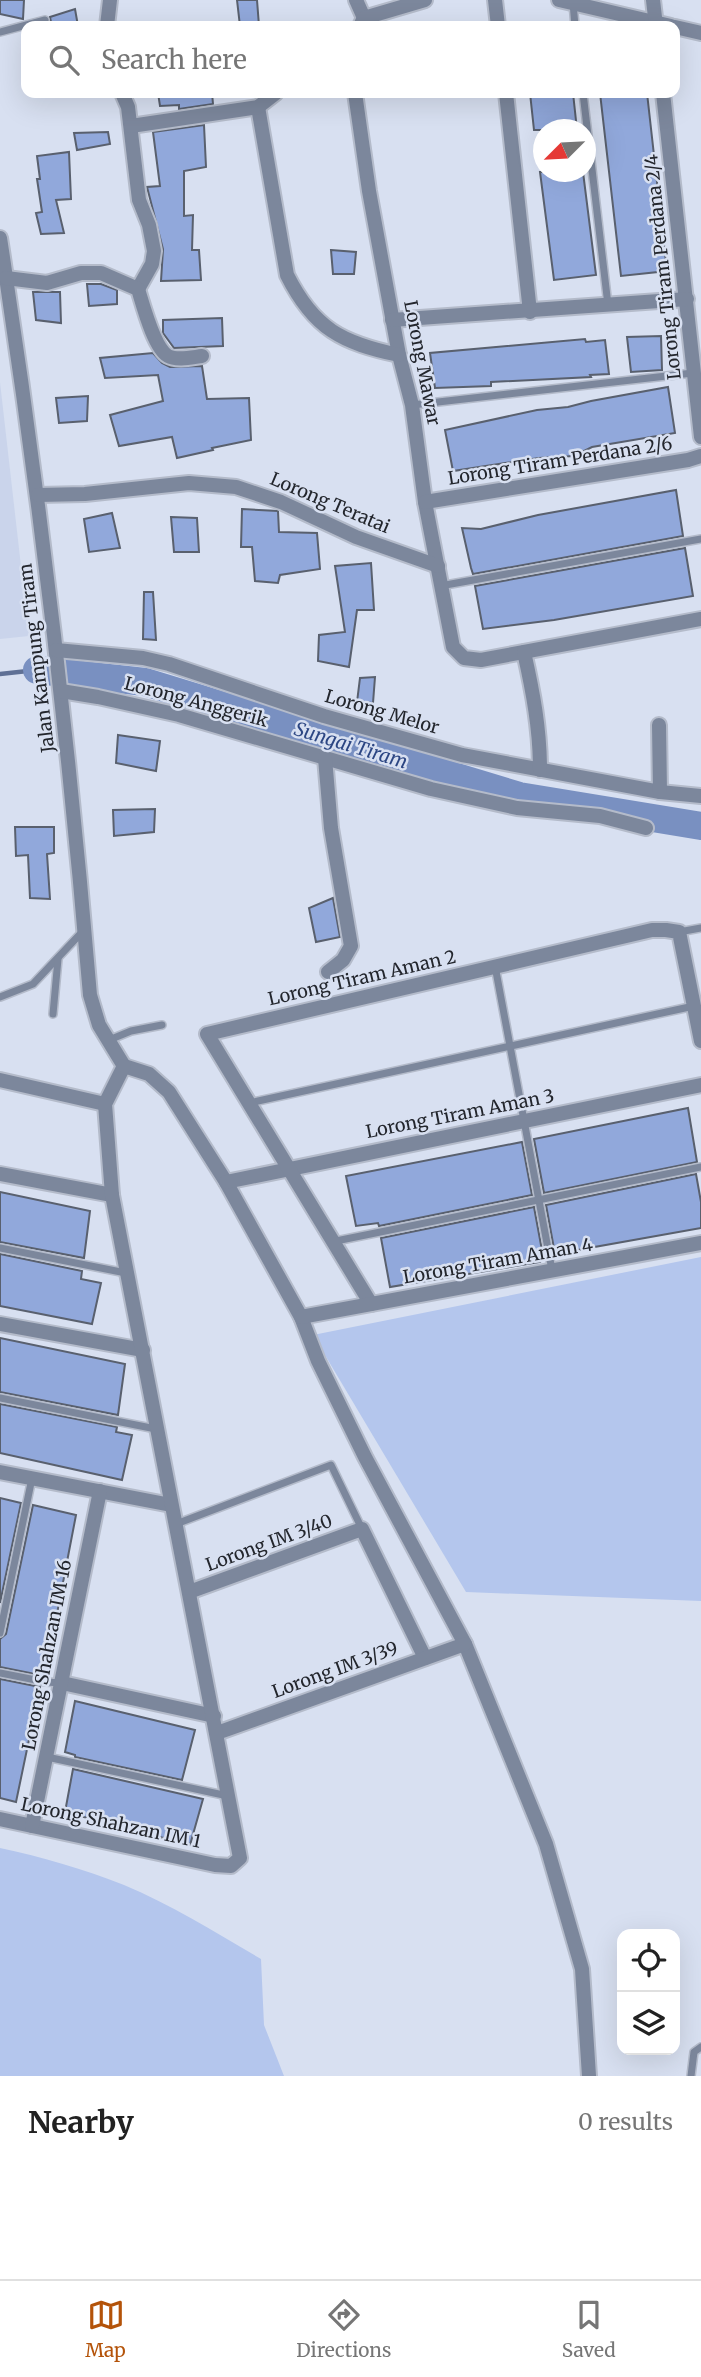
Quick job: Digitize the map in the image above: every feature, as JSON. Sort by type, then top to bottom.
[{"type":"street","points":[[108,21],[110,0]]},
{"type":"street","points":[[356,0],[362,21]]},
{"type":"street","points":[[365,21],[425,0]]},
{"type":"street","points":[[495,0],[497,21]]},
{"type":"street","points":[[653,0],[655,21]]},
{"type":"street","points":[[563,1],[643,21]]},
{"type":"street","points":[[680,28],[701,33]]},
{"type":"street","points":[[124,98],[131,127],[139,200],[149,225],[154,251],[152,264],[138,289]]},
{"type":"street","points":[[131,127],[258,107],[270,98]]},
{"type":"street","name":"Lorong Mawar","points":[[356,98],[369,191],[399,355],[412,405],[425,502],[451,641],[456,652],[472,660],[524,652]]},
{"type":"street","points":[[507,98],[530,312]]},
{"type":"street","name":"Lorong Tiram Perdana 2/4","points":[[664,98],[701,437]]},
{"type":"street","points":[[258,107],[287,275],[298,296],[310,314],[338,336],[363,348],[399,355]]},
{"type":"street","name":"Jalan Kampung Tiram","points":[[0,238],[38,495],[61,686],[93,1011],[124,1066]]},
{"type":"street","points":[[6,278],[47,283],[81,273],[101,273],[138,289],[155,338],[167,356],[202,356]]},
{"type":"street","points":[[392,320],[687,299]]},
{"type":"street","name":"Lorong Tiram Perdana 2/6","points":[[425,502],[701,456]]},
{"type":"street","name":"Lorong Teratai","points":[[38,495],[85,494],[189,483],[236,487],[281,502],[356,537],[438,566]]},
{"type":"street","points":[[540,770],[537,707],[524,652],[701,619]]},
{"type":"street","name":"Lorong Melor","points":[[57,656],[143,658],[169,664],[349,723],[462,755],[660,792],[701,796]]},
{"type":"street","name":"Lorong Anggerik","points":[[61,686],[178,715],[431,789],[517,808],[600,816],[646,828]]},
{"type":"street","points":[[659,725],[660,792]]},
{"type":"street","points":[[325,758],[339,886],[351,946],[344,960],[328,972]]},
{"type":"street","name":"Lorong Tiram Aman 2","points":[[371,1304],[206,1034],[652,930],[679,932]]},
{"type":"street","points":[[679,932],[701,1041]]},
{"type":"street","points":[[229,1796],[112,1195],[105,1104],[124,1066],[149,1074],[169,1091],[226,1182],[301,1317],[318,1361],[365,1457],[465,1644],[546,1844],[579,1956],[589,2076]]},
{"type":"street","points":[[0,1080],[105,1104]]},
{"type":"street","name":"Lorong Tiram Aman 3","points":[[226,1182],[701,1085]]},
{"type":"street","points":[[0,1174],[112,1195]]},
{"type":"street","name":"Lorong Tiram Aman 4","points":[[301,1317],[701,1243]]},
{"type":"street","points":[[0,1324],[143,1350]]},
{"type":"street","points":[[0,1472],[172,1505]]},
{"type":"street","name":"Lorong Shahzan IM 16","points":[[32,1826],[100,1491]]},
{"type":"street","points":[[362,1529],[425,1658]]},
{"type":"street","name":"Lorong IM 3/40","points":[[189,1592],[362,1529]]},
{"type":"street","name":"Lorong IM 3/39","points":[[217,1733],[465,1644]]},
{"type":"street","points":[[62,1683],[214,1716]]},
{"type":"street","name":"Lorong Shahzan IM 1","points":[[0,1819],[215,1865],[232,1866],[240,1858],[229,1796]]},
{"type":"lane","points":[[563,1],[573,21]]},
{"type":"lane","points":[[0,32],[21,27]]},
{"type":"lane","points":[[584,98],[608,306]]},
{"type":"lane","points":[[412,405],[694,373]]},
{"type":"lane","points":[[440,586],[701,539]]},
{"type":"lane","points":[[679,932],[701,928]]},
{"type":"lane","points":[[0,997],[33,984],[85,930]]},
{"type":"lane","points":[[53,1014],[58,959]]},
{"type":"lane","points":[[495,966],[552,1271]]},
{"type":"lane","points":[[248,1103],[694,1006]]},
{"type":"lane","points":[[108,1041],[131,1031],[162,1025]]},
{"type":"lane","points":[[331,1242],[701,1167]]},
{"type":"lane","points":[[0,1248],[127,1273]]},
{"type":"lane","points":[[0,1398],[157,1429]]},
{"type":"lane","points":[[176,1524],[331,1465],[362,1529]]},
{"type":"lane","points":[[0,1633],[32,1478]]},
{"type":"lane","points":[[0,1673],[62,1683]]},
{"type":"lane","points":[[47,1757],[229,1796]]},
{"type":"lane","points":[[691,2076],[694,2052],[701,2047]]},
{"type":"shaded area","points":[[0,382],[29,636],[0,639]]},
{"type":"shaded area","points":[[701,1257],[701,1601],[466,1592],[313,1335]]},
{"type":"shaded area","points":[[0,1848],[63,1864],[124,1885],[177,1910],[261,1959],[264,2025],[284,2076],[0,2076]]},
{"type":"building","points":[[0,0],[24,0],[23,19],[0,14]]},
{"type":"building","points":[[237,0],[257,0],[259,21],[239,21]]},
{"type":"building","points":[[75,9],[77,21],[51,21],[50,17]]},
{"type":"building","points":[[159,98],[212,98],[213,104],[179,109],[179,105],[160,106]]},
{"type":"building","points":[[531,98],[574,98],[576,119],[533,121]]},
{"type":"building","points":[[601,98],[648,98],[667,271],[621,276]]},
{"type":"building","points":[[204,125],[206,167],[184,171],[184,216],[193,215],[192,250],[199,250],[201,280],[161,281],[163,249],[147,187],[160,186],[153,132]]},
{"type":"building","points":[[108,132],[110,144],[77,150],[74,133]]},
{"type":"building","points":[[69,152],[71,199],[56,200],[64,233],[41,234],[36,213],[42,212],[37,156]]},
{"type":"building","points":[[541,182],[584,182],[596,275],[554,280]]},
{"type":"building","points":[[331,250],[356,252],[354,274],[333,274]]},
{"type":"building","points":[[87,284],[101,284],[117,290],[117,304],[89,306]]},
{"type":"building","points":[[33,292],[60,292],[61,323],[36,320]]},
{"type":"building","points":[[222,318],[223,346],[174,348],[163,333],[163,320]]},
{"type":"building","points":[[661,336],[662,370],[631,372],[627,337]]},
{"type":"building","points":[[585,339],[586,342],[605,340],[609,374],[491,382],[491,386],[435,388],[430,353]]},
{"type":"building","points":[[153,353],[170,367],[202,366],[207,399],[249,398],[251,440],[177,458],[172,437],[119,446],[110,415],[163,401],[158,375],[105,378],[100,358]]},
{"type":"building","points":[[668,387],[675,433],[592,447],[574,456],[539,458],[453,471],[445,430],[537,410],[568,407]]},
{"type":"building","points":[[88,396],[87,421],[59,423],[56,398]]},
{"type":"building","points":[[676,490],[683,536],[473,574],[462,528],[481,529],[538,515]]},
{"type":"building","points":[[242,509],[278,511],[279,532],[317,533],[320,569],[280,575],[278,583],[255,581],[252,547],[241,547]]},
{"type":"building","points":[[112,513],[120,548],[89,552],[84,519]]},
{"type":"building","points":[[171,517],[197,518],[199,552],[174,552]]},
{"type":"building","points":[[685,548],[693,596],[554,620],[483,629],[475,586]]},
{"type":"building","points":[[371,563],[374,610],[357,610],[349,667],[318,661],[319,635],[345,632],[335,566]]},
{"type":"building","points":[[144,592],[153,592],[156,640],[143,639]]},
{"type":"building","points":[[375,677],[373,703],[357,702],[360,678]]},
{"type":"building","points":[[118,735],[160,741],[156,771],[116,763]]},
{"type":"building","points":[[155,809],[154,832],[114,836],[113,810]]},
{"type":"building","points":[[15,827],[54,827],[54,853],[47,854],[50,899],[30,898],[28,855],[16,856]]},
{"type":"building","points":[[333,898],[340,937],[316,942],[309,908]]},
{"type":"building","points":[[688,1108],[697,1162],[544,1193],[534,1139]]},
{"type":"building","points":[[522,1142],[532,1195],[379,1226],[378,1223],[356,1226],[346,1176]]},
{"type":"building","points":[[696,1174],[701,1202],[701,1228],[555,1254],[546,1205]]},
{"type":"building","points":[[0,1192],[90,1211],[84,1258],[0,1242]]},
{"type":"building","points":[[534,1207],[543,1256],[539,1257],[540,1262],[390,1287],[381,1238]]},
{"type":"building","points":[[0,1254],[82,1271],[81,1279],[101,1283],[92,1324],[0,1306]]},
{"type":"building","points":[[0,1338],[125,1364],[118,1415],[0,1392]]},
{"type":"building","points":[[0,1404],[117,1427],[116,1432],[132,1435],[122,1480],[0,1453]]},
{"type":"building","points":[[0,1498],[21,1503],[0,1603]]},
{"type":"building","points":[[33,1505],[76,1515],[45,1676],[0,1667],[0,1639],[6,1634]]},
{"type":"building","points":[[0,1679],[40,1687],[16,1802],[0,1798]]},
{"type":"building","points":[[75,1701],[195,1730],[182,1780],[75,1757],[65,1752]]},
{"type":"building","points":[[73,1769],[203,1799],[190,1845],[65,1812]]},
{"type":"waterway","name":"Sungai Tiram","points":[[0,674],[37,670]]},
{"type":"waterway","name":"Sungai Tiram","points":[[37,670],[145,682],[519,796],[701,826]]}]
